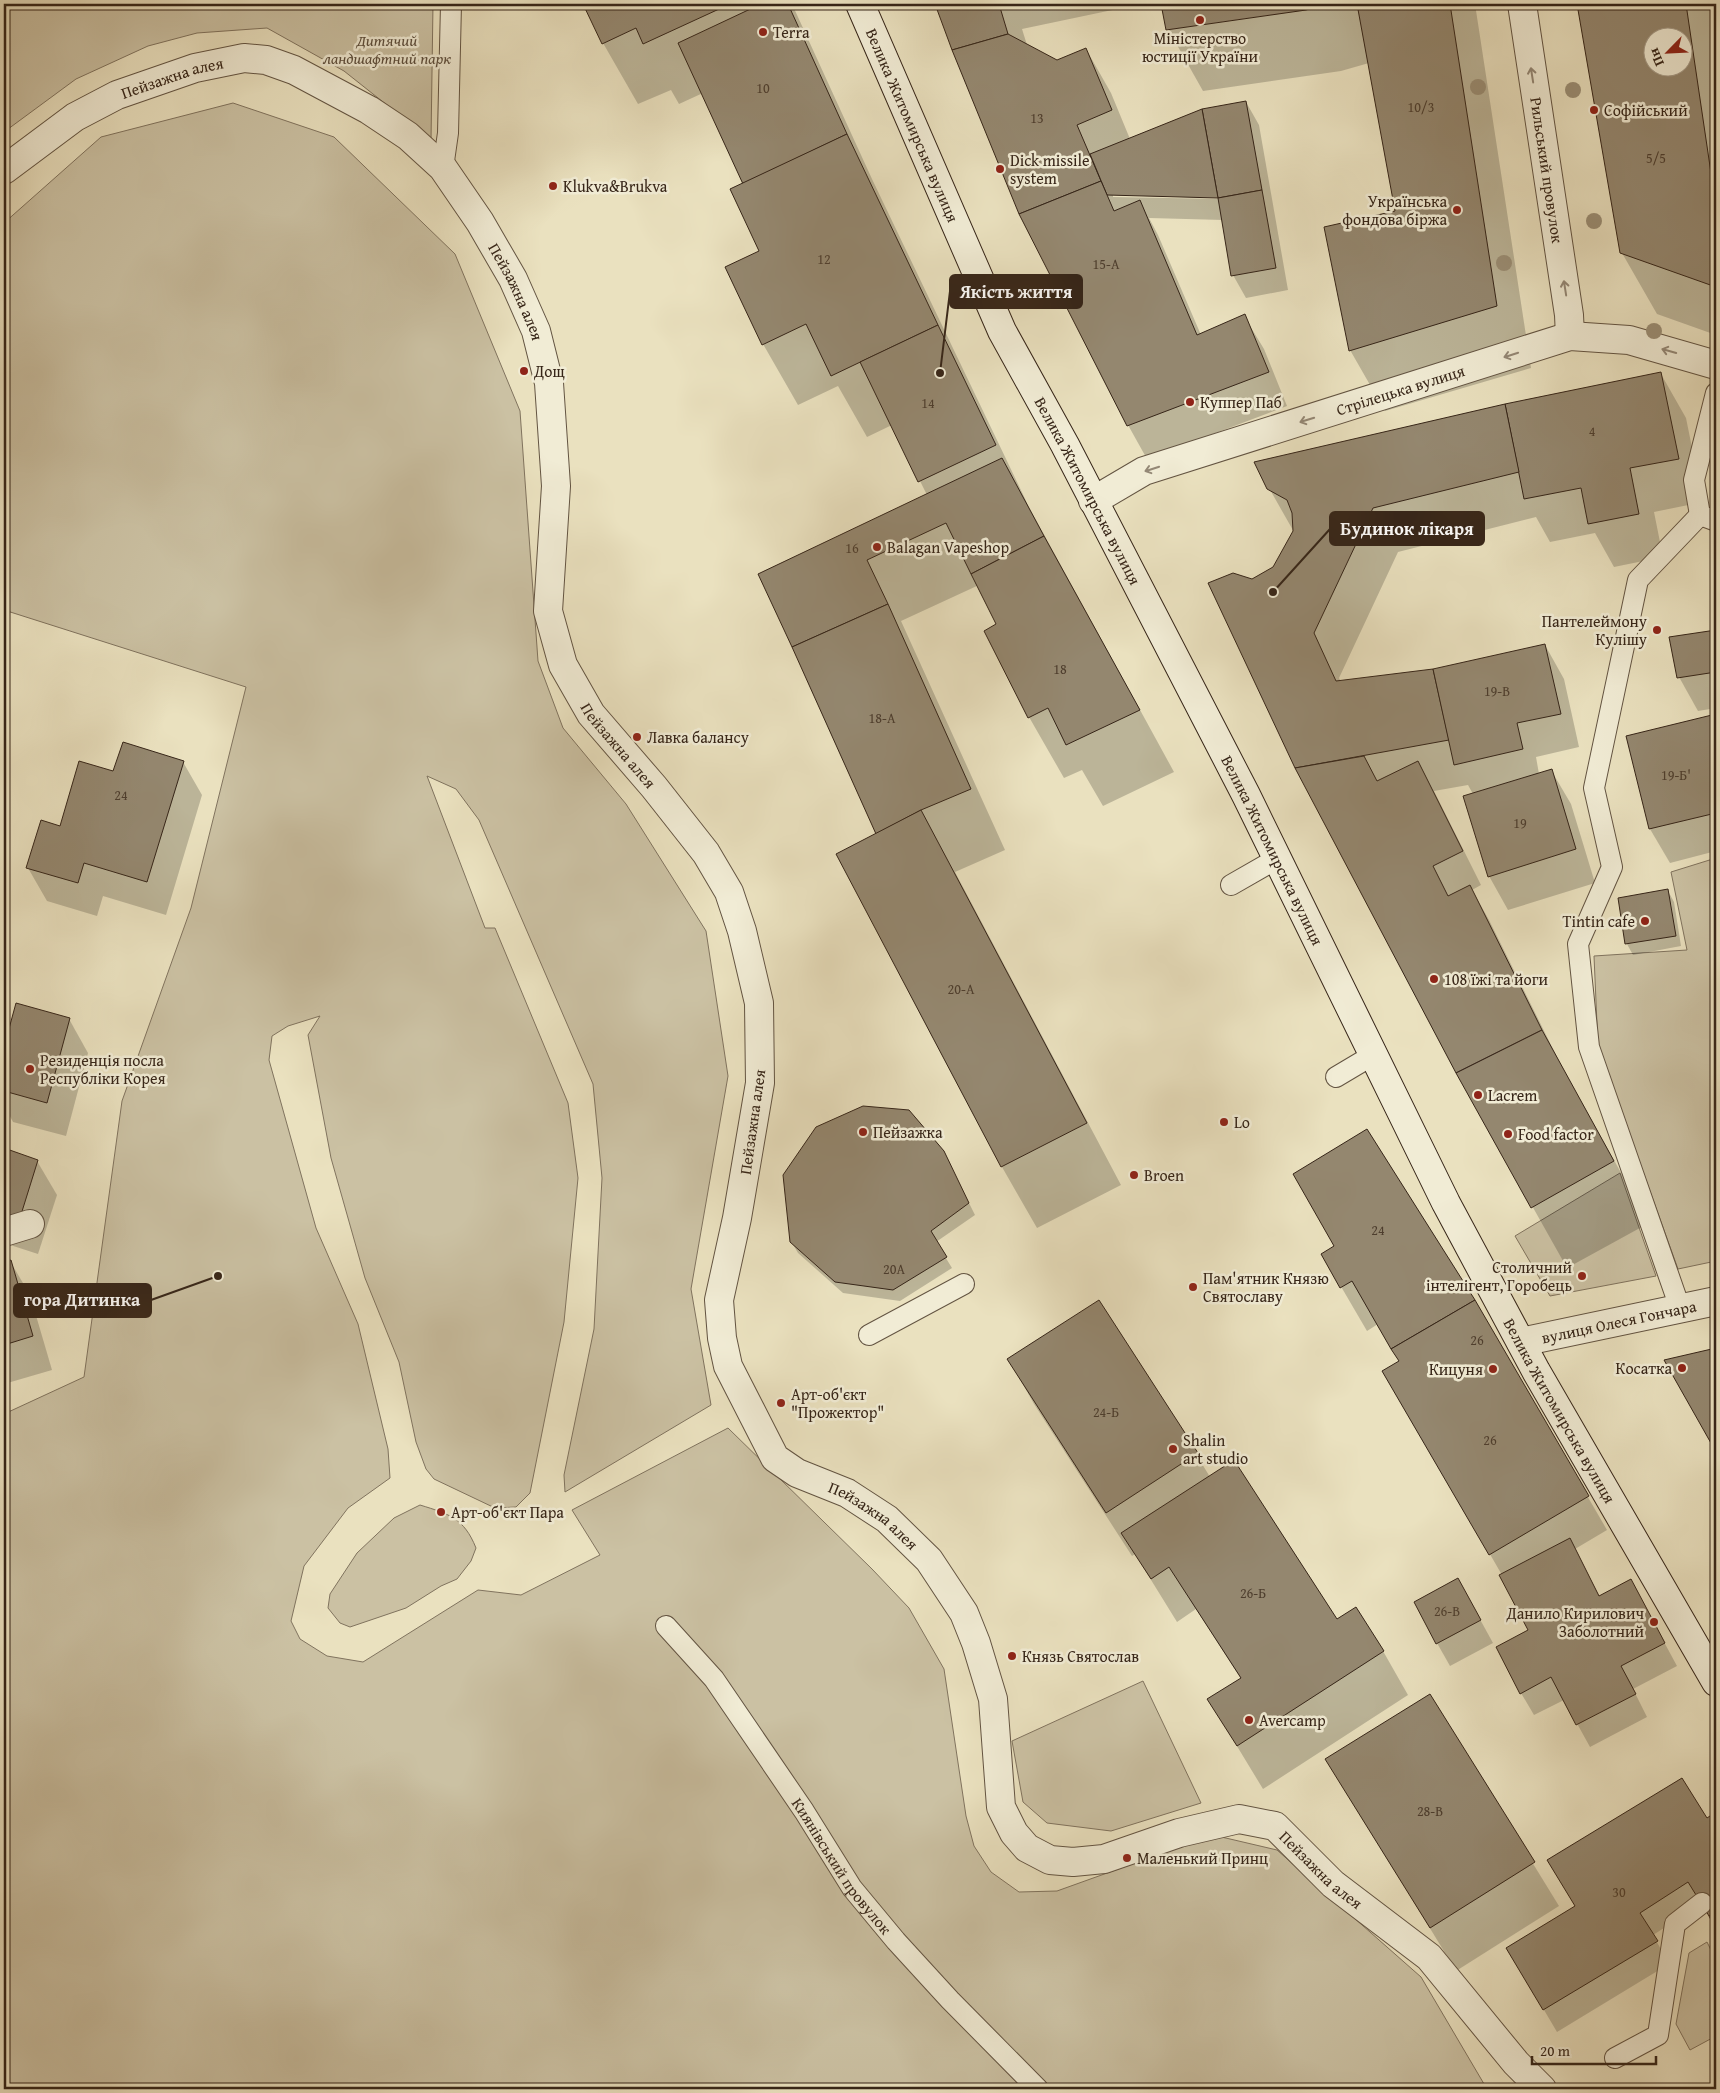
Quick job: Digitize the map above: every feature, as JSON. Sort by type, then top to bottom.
[{"type":"street","name":"Велика Житомирська вулиця","points":[[860,4],[1002,331],[1093,501],[1278,858],[1446,1203],[1536,1371],[1716,1682]]},
{"type":"street","name":"Рильський провулок","points":[[1522,4],[1570,336]]},
{"type":"street","name":"Пейзажна алея","points":[[4,170],[75,117],[117,95],[195,68],[244,58],[266,60],[294,70],[369,110],[408,136],[443,168],[480,222],[513,279],[536,331],[549,383],[556,486],[548,610],[563,665],[591,714],[654,787],[706,853],[729,892],[742,931],[759,1003],[760,1083],[737,1218],[719,1300],[722,1338],[728,1366],[775,1458],[798,1473],[847,1493],[887,1519],[929,1560],[964,1612],[976,1643],[993,1699],[1001,1807],[1014,1833],[1027,1848],[1050,1860],[1073,1862],[1104,1858],[1179,1833],[1239,1818],[1275,1826],[1333,1884],[1429,1957],[1516,2063],[1542,2089]]},
{"type":"street","name":"Стрілецька вулиця","points":[[1093,501],[1144,471],[1570,336],[1629,340],[1716,365]]},
{"type":"street","points":[[4,1232],[30,1224]]},
{"type":"street","name":"вулиця Олеся Гончара","points":[[1521,1342],[1716,1301]]},
{"type":"lane","points":[[443,168],[448,133],[451,4]]},
{"type":"lane","points":[[1680,1308],[1589,1046],[1578,944],[1612,867],[1594,788],[1638,580],[1708,518],[1694,480],[1716,393]]},
{"type":"lane","points":[[1231,885],[1278,858]]},
{"type":"lane","points":[[1336,1077],[1373,1055]]},
{"type":"lane","points":[[869,1335],[964,1284]]},
{"type":"lane","name":"Киянівський провулок","points":[[666,1626],[714,1679],[804,1811],[852,1888],[896,1941],[944,1994],[1038,2089]]},
{"type":"lane","points":[[1615,2058],[1658,2035],[1675,1924],[1702,1903]]},
{"type":"green space","name":"Дитячий ландшафтний парк","points":[[4,4],[433,4],[431,140],[344,71],[267,28],[197,33],[148,46],[76,79],[4,132]]},
{"type":"green space","points":[[233,103],[334,137],[455,254],[520,411],[538,661],[563,728],[626,804],[706,931],[728,1076],[691,1289],[711,1405],[565,1492],[564,1475],[594,1329],[602,1178],[593,1084],[479,820],[456,789],[427,776],[485,928],[495,928],[568,1103],[578,1178],[564,1322],[530,1493],[516,1507],[495,1508],[434,1479],[426,1469],[416,1442],[399,1362],[365,1278],[331,1158],[308,1035],[320,1016],[288,1026],[272,1036],[269,1060],[316,1228],[358,1324],[388,1449],[390,1478],[348,1508],[304,1566],[291,1621],[300,1639],[327,1656],[363,1662],[478,1590],[521,1595],[600,1555],[572,1510],[728,1428],[872,1569],[909,1608],[944,1669],[966,1816],[974,1846],[991,1872],[1019,1892],[1057,1891],[1213,1835],[1277,1850],[1421,1977],[1487,2089],[4,2089],[4,1414],[84,1377],[122,1101],[191,908],[246,687],[4,610],[4,223],[101,137]]},
{"type":"green space","points":[[1716,858],[1716,1261],[1678,1269],[1598,1047],[1594,956],[1687,950],[1671,872]]},
{"type":"green space","points":[[1620,1173],[1656,1276],[1550,1296],[1515,1236]]},
{"type":"green space","points":[[420,1505],[439,1511],[461,1524],[476,1548],[471,1561],[457,1579],[441,1586],[406,1608],[350,1627],[340,1623],[328,1608],[330,1594],[357,1553],[394,1518]]},
{"type":"green space","points":[[1143,1681],[1201,1803],[1111,1831],[1047,1823],[1023,1802],[1012,1741]]},
{"type":"green space","points":[[1707,1942],[1716,1960],[1716,2036],[1690,2050],[1676,2024],[1689,1953]]},
{"type":"building","points":[[583,4],[730,4],[643,44],[636,28],[602,44]]},
{"type":"building","points":[[761,4],[788,4],[847,134],[743,184],[678,43]]},
{"type":"building","points":[[935,4],[999,4],[1008,34],[952,50]]},
{"type":"building","name":"Міністерство юстиції України","points":[[1161,4],[1328,4],[1306,10],[1166,30]]},
{"type":"building","points":[[1357,4],[1450,4],[1497,306],[1349,351],[1324,227],[1395,211]]},
{"type":"building","points":[[1577,4],[1686,4],[1690,28],[1642,28],[1642,78],[1692,78],[1692,45],[1716,207],[1716,287],[1620,253]]},
{"type":"building","points":[[1008,34],[1057,60],[1086,48],[1112,110],[1077,125],[1101,181],[1019,214],[952,50]]},
{"type":"building","points":[[1246,101],[1262,190],[1218,198],[1202,109]]},
{"type":"building","points":[[1202,109],[1218,198],[1107,195],[1090,154]]},
{"type":"building","points":[[847,134],[938,325],[831,376],[806,324],[762,345],[725,267],[759,251],[730,189]]},
{"type":"building","points":[[1101,181],[1114,211],[1140,200],[1197,335],[1245,314],[1269,372],[1127,426],[1019,214]]},
{"type":"building","points":[[1262,190],[1276,268],[1231,276],[1218,198]]},
{"type":"building","points":[[938,325],[996,445],[918,482],[860,362]]},
{"type":"building","points":[[1661,372],[1679,459],[1630,468],[1639,514],[1588,524],[1581,488],[1524,499],[1505,404]]},
{"type":"building","points":[[1505,404],[1519,472],[1373,508],[1314,633],[1336,681],[1433,669],[1449,740],[1295,768],[1208,583],[1233,573],[1252,579],[1273,567],[1293,531],[1292,513],[1287,500],[1267,489],[1254,462]]},
{"type":"building","points":[[1002,458],[1044,536],[971,574],[946,523],[867,560],[888,604],[792,647],[758,574]]},
{"type":"building","points":[[1044,536],[1140,710],[1066,745],[1048,708],[1028,718],[984,631],[996,624],[971,574]]},
{"type":"building","points":[[888,604],[971,789],[921,810],[876,834],[792,647]]},
{"type":"building","points":[[1716,630],[1716,672],[1677,678],[1669,637]]},
{"type":"building","points":[[1545,644],[1561,714],[1517,723],[1523,749],[1454,765],[1433,669]]},
{"type":"building","points":[[1716,714],[1716,813],[1649,829],[1626,736]]},
{"type":"building","points":[[123,742],[184,761],[147,882],[84,863],[78,883],[26,868],[41,820],[60,826],[79,761],[113,771]]},
{"type":"building","points":[[1364,756],[1377,781],[1418,761],[1463,851],[1433,866],[1448,896],[1470,885],[1542,1030],[1456,1073],[1295,768]]},
{"type":"building","points":[[1552,769],[1576,849],[1488,877],[1463,796]]},
{"type":"building","points":[[921,810],[1087,1123],[1001,1167],[836,854]]},
{"type":"building","points":[[1668,889],[1676,936],[1625,944],[1618,898]]},
{"type":"building","name":"Резиденція посла Республіки Корея","points":[[16,1003],[70,1018],[47,1103],[4,1091],[4,1047]]},
{"type":"building","points":[[1542,1030],[1614,1161],[1531,1208],[1456,1073]]},
{"type":"building","points":[[863,1106],[909,1110],[944,1151],[969,1203],[931,1231],[947,1257],[893,1290],[835,1282],[790,1242],[783,1175],[816,1127]]},
{"type":"building","points":[[1367,1129],[1475,1300],[1391,1349],[1352,1281],[1340,1288],[1321,1254],[1334,1246],[1293,1174]]},
{"type":"building","points":[[4,1148],[38,1160],[19,1221],[4,1216]]},
{"type":"building","points":[[11,1260],[33,1336],[4,1345],[4,1262]]},
{"type":"building","points":[[1099,1300],[1198,1453],[1106,1513],[1007,1359]]},
{"type":"building","points":[[1475,1300],[1589,1496],[1489,1555],[1382,1371],[1399,1361],[1391,1349]]},
{"type":"building","points":[[1716,1348],[1716,1452],[1664,1360]]},
{"type":"building","points":[[1234,1460],[1337,1619],[1356,1607],[1384,1651],[1237,1746],[1207,1699],[1241,1678],[1169,1567],[1151,1579],[1121,1533]]},
{"type":"building","points":[[1570,1538],[1599,1596],[1631,1579],[1665,1643],[1621,1666],[1636,1694],[1576,1725],[1551,1677],[1520,1694],[1496,1647],[1528,1630],[1499,1575]]},
{"type":"building","points":[[1458,1578],[1481,1620],[1436,1644],[1414,1602]]},
{"type":"building","points":[[1430,1694],[1535,1862],[1430,1928],[1325,1759]]},
{"type":"building","points":[[1682,1778],[1707,1818],[1716,1812],[1716,1912],[1709,1916],[1688,1882],[1640,1913],[1658,1941],[1543,2010],[1506,1948],[1575,1906],[1547,1860]]},
{"type":"building","points":[[1716,1912],[1716,1930],[1709,1916]]},
{"type":"place","name":"Міністерство юстиції України","points":[[1200,20]]},
{"type":"place","name":"Terra","points":[[763,32]]},
{"type":"place","name":"Софійський","points":[[1594,110]]},
{"type":"place","name":"Dick missile system","points":[[1000,169]]},
{"type":"place","name":"Klukva&Brukva","points":[[553,186]]},
{"type":"place","name":"Українська фондова біржа","points":[[1457,210]]},
{"type":"place","name":"Дощ","points":[[524,371]]},
{"type":"place","name":"Якість життя","points":[[940,373]]},
{"type":"place","name":"Куппер Паб","points":[[1190,402]]},
{"type":"place","name":"Balagan Vapeshop","points":[[877,547]]},
{"type":"place","name":"Будинок лікаря","points":[[1273,592]]},
{"type":"place","name":"Пантелеймону Кулішу","points":[[1657,630]]},
{"type":"place","name":"Лавка балансу","points":[[637,737]]},
{"type":"place","name":"Tintin cafe","points":[[1645,921]]},
{"type":"place","name":"108 їжі та йоги","points":[[1434,979]]},
{"type":"place","name":"Резиденція посла Республіки Корея","points":[[30,1069]]},
{"type":"place","name":"Lacrem","points":[[1478,1095]]},
{"type":"place","name":"Lo","points":[[1224,1122]]},
{"type":"place","name":"Пейзажка","points":[[863,1132]]},
{"type":"place","name":"Food factor","points":[[1508,1134]]},
{"type":"place","name":"Broen","points":[[1134,1175]]},
{"type":"place","name":"гора Дитинка","points":[[218,1276]]},
{"type":"place","name":"Столичний інтелігент, Горобець","points":[[1582,1276]]},
{"type":"place","name":"Пам'ятник Князю Святославу","points":[[1193,1287]]},
{"type":"place","name":"Косатка","points":[[1682,1368]]},
{"type":"place","name":"Кицуня","points":[[1493,1369]]},
{"type":"place","name":"Арт-об'єкт \"Прожектор\"","points":[[781,1403]]},
{"type":"place","name":"Shalin art studio","points":[[1173,1449]]},
{"type":"place","name":"Арт-об'єкт Пара","points":[[441,1512]]},
{"type":"place","name":"Данило Кирилович Заболотний","points":[[1654,1622]]},
{"type":"place","name":"Князь Святослав","points":[[1012,1656]]},
{"type":"place","name":"Avercamp","points":[[1249,1720]]},
{"type":"place","name":"Маленький Принц","points":[[1127,1858]]}]
